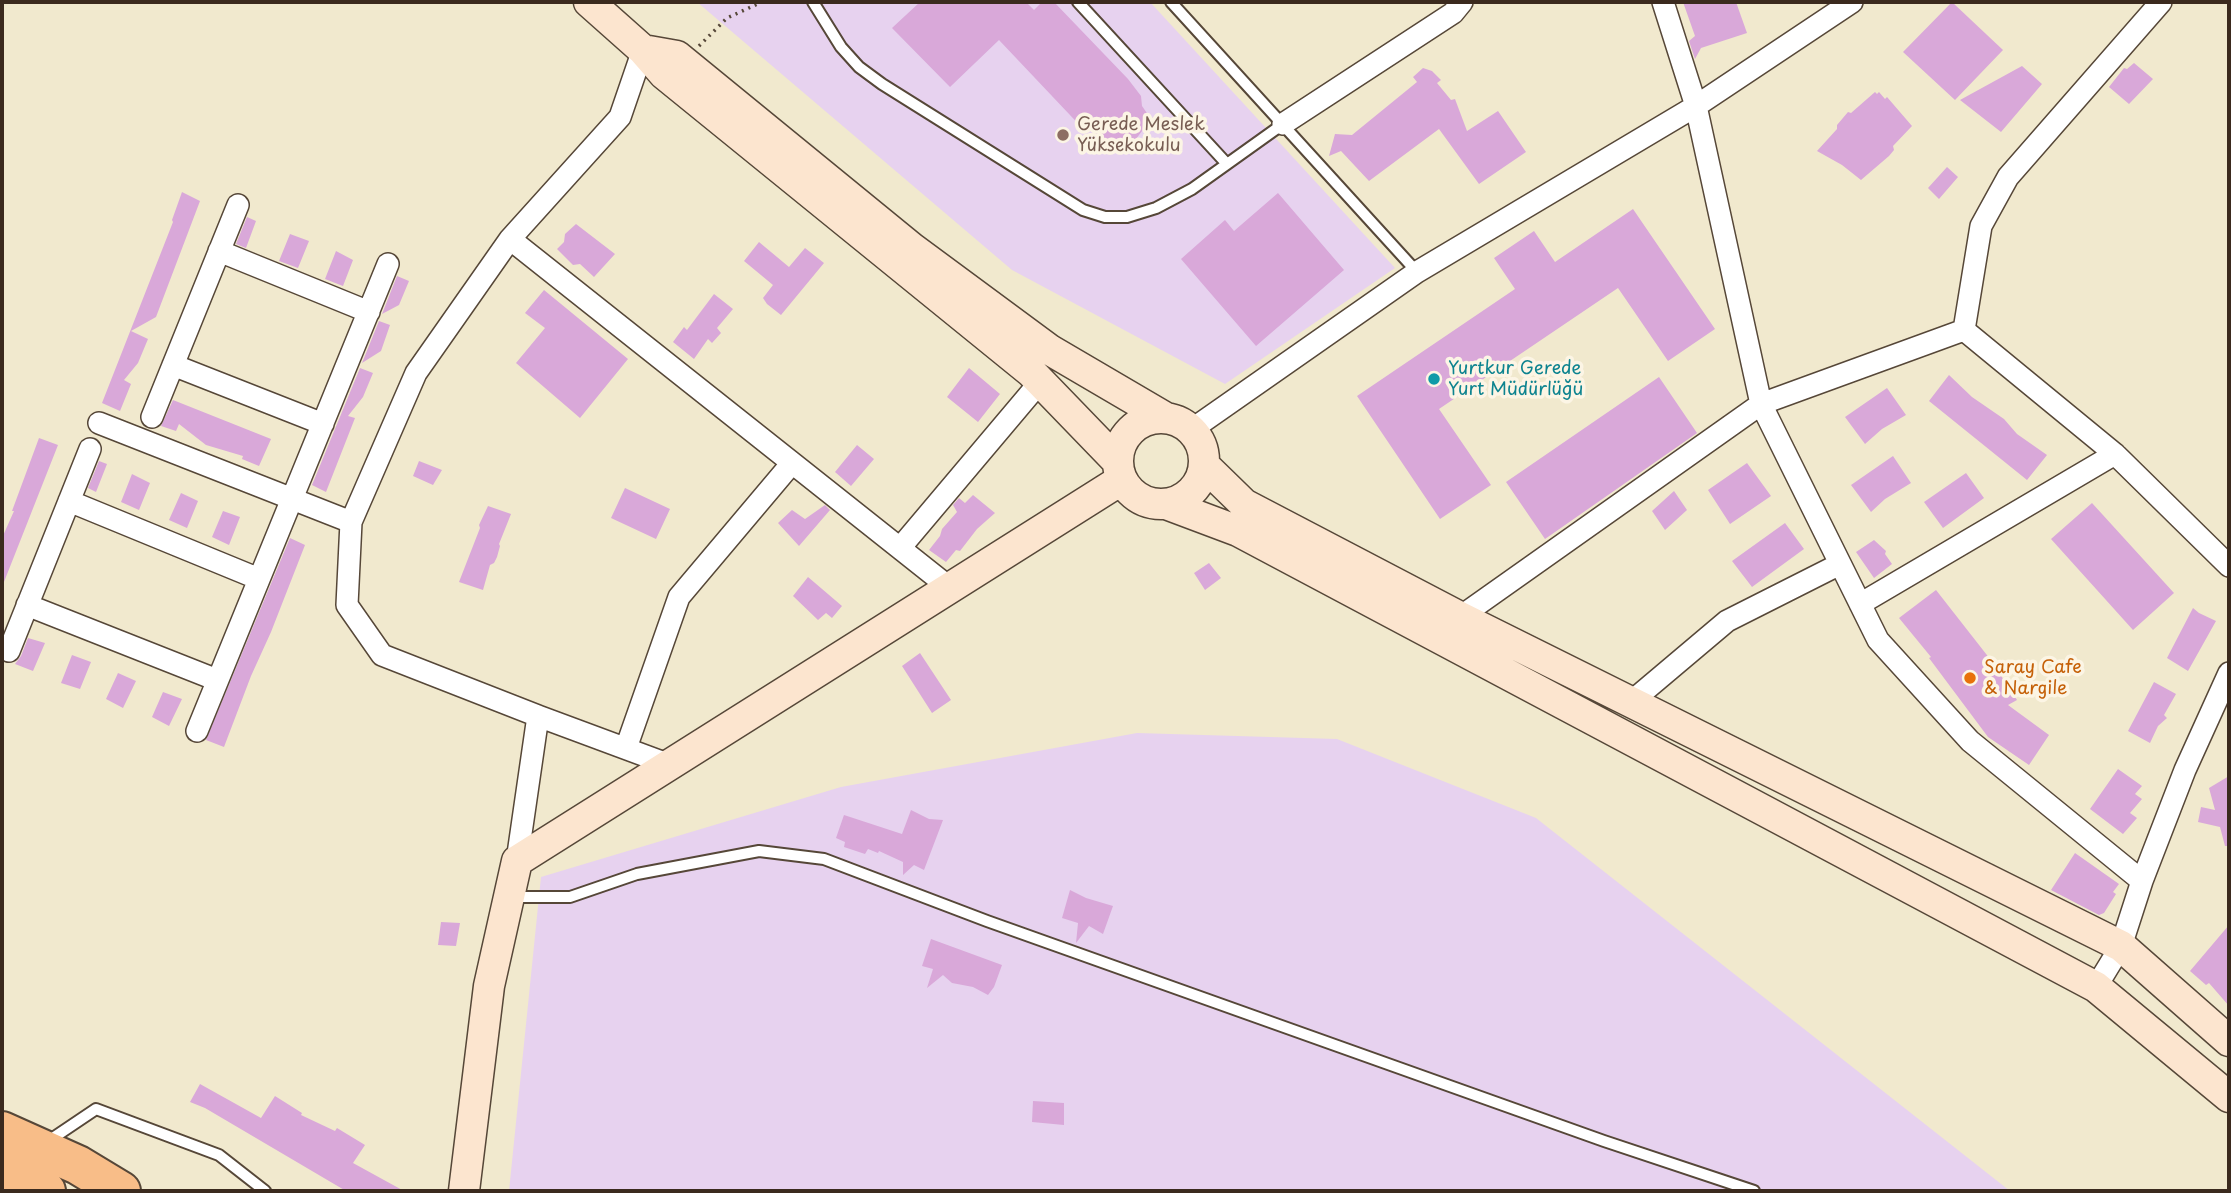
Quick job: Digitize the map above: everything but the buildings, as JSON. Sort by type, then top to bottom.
[{"type":"highway","points":[[2,1130],[78,1165],[121,1191]]},
{"type":"highway","points":[[2,1169],[46,1191]]},
{"type":"street","points":[[589,2],[643,50],[664,74],[1040,382],[1119,470],[1129,491],[1140,500],[1166,505],[1238,531],[2096,987],[2229,1097]]},
{"type":"street","points":[[1283,124],[1453,13],[1462,2]]},
{"type":"street","points":[[1663,2],[1696,106],[1761,404],[1878,640],[1970,741],[2142,881]]},
{"type":"street","points":[[1119,470],[1120,447],[1127,434],[1144,422],[1178,424],[1417,272],[1696,106],[1852,2]]},
{"type":"street","points":[[1964,330],[1981,226],[2008,177],[2161,2]]},
{"type":"street","points":[[643,50],[677,56],[912,248],[1039,342],[1178,424],[1199,440],[1204,465],[1201,479],[1192,491],[1180,500],[1166,505]]},
{"type":"street","points":[[643,50],[620,117],[510,239],[416,373],[351,523],[346,604],[382,655],[670,765]]},
{"type":"street","points":[[152,416],[238,205]]},
{"type":"street","points":[[510,239],[950,588]]},
{"type":"street","points":[[219,251],[369,312]]},
{"type":"street","points":[[197,731],[388,264]]},
{"type":"street","points":[[1460,617],[1761,404],[1964,330]]},
{"type":"street","points":[[1964,330],[2115,454],[2229,566]]},
{"type":"street","points":[[173,365],[323,425]]},
{"type":"street","points":[[900,548],[1040,382]]},
{"type":"street","points":[[99,422],[351,523]]},
{"type":"street","points":[[9,651],[90,449]]},
{"type":"street","points":[[1860,604],[2115,454]]},
{"type":"street","points":[[625,748],[679,597],[792,463]]},
{"type":"street","points":[[1204,465],[1244,504],[1460,617],[2121,946],[2229,1041]]},
{"type":"street","points":[[517,861],[950,588],[1119,470]]},
{"type":"street","points":[[69,500],[259,579]]},
{"type":"street","points":[[1631,702],[1727,621],[1840,564]]},
{"type":"street","points":[[27,605],[218,680]]},
{"type":"street","points":[[2096,987],[2121,946],[2142,881],[2185,770],[2229,673]]},
{"type":"street","points":[[464,1191],[489,986],[517,861],[538,716]]},
{"type":"lane","points":[[813,2],[841,47],[859,67],[936,119],[1083,210],[1105,217],[1128,217],[1156,208],[1192,190],[1283,124]]},
{"type":"lane","points":[[1078,2],[1227,164]]},
{"type":"lane","points":[[1171,2],[1417,272]]},
{"type":"lane","points":[[509,897],[570,897],[637,874],[759,851],[824,859],[987,921],[1591,1136],[1754,1191]]},
{"type":"lane","points":[[38,1147],[96,1109],[219,1155],[265,1191]]},
{"type":"path","points":[[684,62],[727,18],[762,2]]},
{"type":"shaded area","name":"Gerede Meslek Yüksekokulu","points":[[697,2],[1150,2],[1395,268],[1225,384],[1012,270]]},
{"type":"shaded area","points":[[1137,733],[1337,739],[1536,818],[2010,1191],[509,1191],[541,877],[841,787]]},
{"type":"place","name":"Gerede Meslek Yüksekokulu","points":[[1063,135]]},
{"type":"place","name":"Yurtkur Gerede Yurt Müdürlüğü","points":[[1434,379]]},
{"type":"place","name":"Saray Cafe & Nargile","points":[[1970,678]]}]
